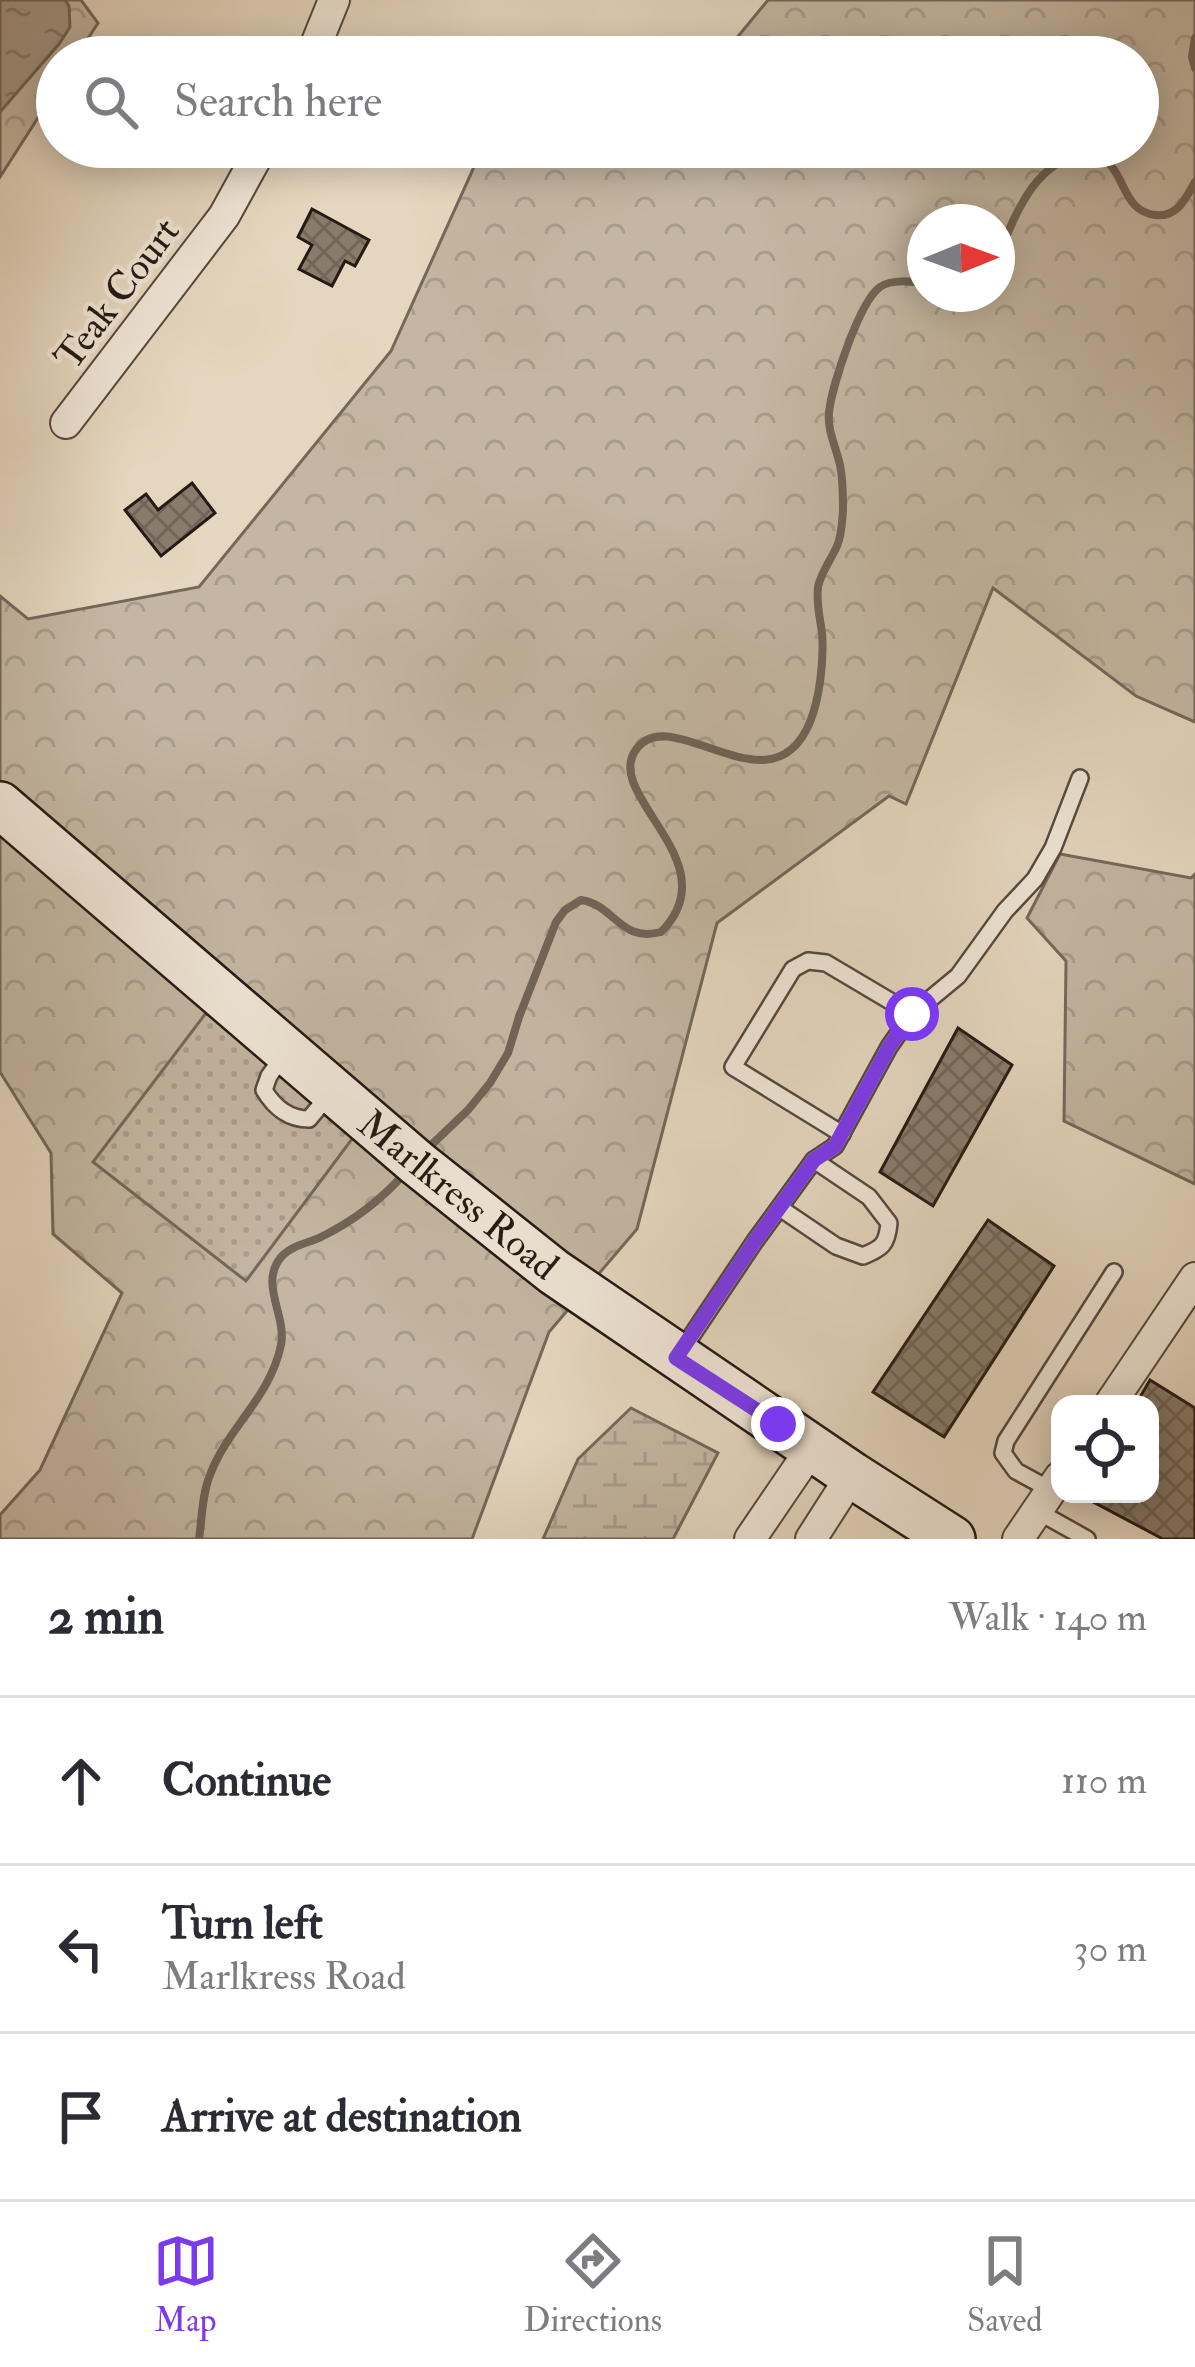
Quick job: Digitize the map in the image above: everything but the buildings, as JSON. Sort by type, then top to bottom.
[{"type":"street","points":[[319,36],[334,0]]},
{"type":"street","name":"Teak Court","points":[[65,423],[224,216],[250,168]]},
{"type":"street","name":"Marlkress Road","points":[[0,805],[417,1163],[554,1272],[952,1539]]},
{"type":"street","points":[[1116,1395],[1195,1278]]},
{"type":"street","points":[[750,1539],[812,1448]]},
{"type":"street","points":[[811,1539],[852,1475]]},
{"type":"street","points":[[1018,1539],[1050,1493]]},
{"type":"lane","points":[[676,1358],[814,1160],[835,1146],[912,1014],[958,976],[1005,911],[1035,879],[1053,848],[1080,778]]},
{"type":"lane","points":[[842,1134],[734,1067],[793,968],[808,961],[826,963],[912,1014]]},
{"type":"lane","points":[[779,1208],[836,1246],[862,1256],[882,1248],[889,1223],[868,1198],[814,1160]]},
{"type":"lane","points":[[1088,1539],[1050,1493],[1016,1472],[1003,1453],[1006,1441],[1114,1272]]},
{"type":"green space","points":[[0,0],[81,0],[98,23],[90,36],[36,36],[36,121],[0,177]]},
{"type":"green space","points":[[768,0],[1195,0],[1195,722],[1136,696],[993,588],[906,804],[889,796],[717,923],[637,1229],[549,1332],[472,1539],[0,1539],[0,1515],[40,1470],[122,1293],[53,1234],[51,1153],[0,1072],[0,596],[28,619],[199,587],[391,351],[474,168],[1159,168],[1159,36],[738,36]]},
{"type":"green space","points":[[1060,854],[1191,878],[1195,874],[1195,1184],[1064,1121],[1066,961],[1027,918]]},
{"type":"green space","points":[[206,1013],[355,1135],[246,1281],[93,1162]]},
{"type":"green space","points":[[631,1408],[718,1453],[673,1539],[543,1539],[578,1459]]},
{"type":"water","points":[[0,0],[65,0],[70,27],[64,36],[36,36],[36,71],[0,112]]},
{"type":"waterway","points":[[1195,38],[1195,68]]},
{"type":"waterway","points":[[1015,218],[1028,194],[1051,168]]},
{"type":"waterway","points":[[1112,168],[1136,207],[1156,215],[1175,210],[1195,182]]},
{"type":"waterway","points":[[426,1150],[468,1110],[508,1053],[556,922],[565,910],[581,900],[593,903],[627,928],[647,934],[661,932],[678,906],[682,881],[675,857],[636,789],[630,769],[635,751],[651,738],[672,737],[747,759],[771,759],[793,748],[810,722],[822,666],[818,587],[839,542],[842,519],[841,470],[829,419],[831,400],[855,326],[872,296],[890,283],[907,282]]},
{"type":"waterway","points":[[199,1539],[210,1475],[276,1364],[282,1334],[273,1288],[275,1266],[291,1249],[356,1216],[404,1174]]},
{"type":"route","points":[[778,1424],[676,1358],[814,1160],[835,1146],[912,1014]]}]
